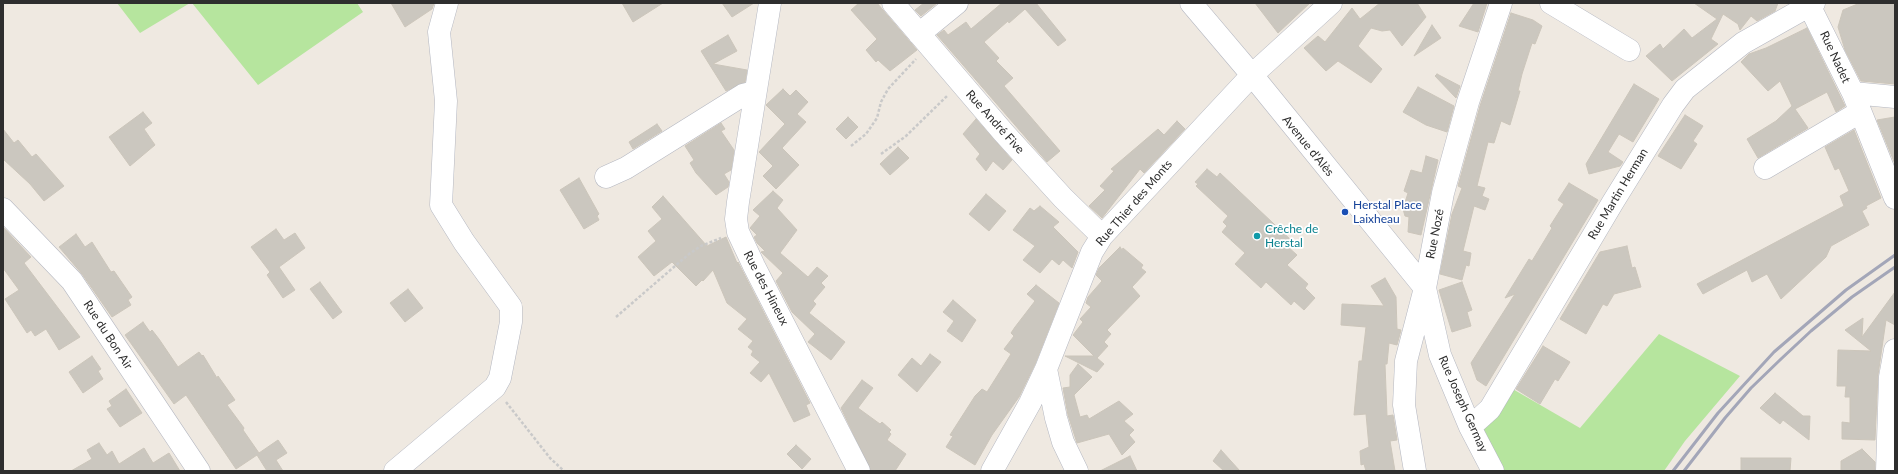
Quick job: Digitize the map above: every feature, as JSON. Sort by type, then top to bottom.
[{"type":"street","points":[[395,471],[495,387],[500,378],[512,322],[511,307],[464,242],[442,205],[446,102],[439,32],[447,3]]},
{"type":"street","name":"Rue des Hineux","points":[[770,3],[738,202],[736,219],[739,236],[859,471]]},
{"type":"street","name":"Rue André Five","points":[[893,3],[960,84],[1063,198],[1102,236]]},
{"type":"street","points":[[924,41],[957,3]]},
{"type":"street","name":"Avenue d'Alès","points":[[1191,3],[1252,75],[1425,288]]},
{"type":"street","name":"Rue Thier des Monts","points":[[992,471],[1030,404],[1046,368],[1084,270],[1092,252],[1102,236],[1252,75],[1331,3]]},
{"type":"street","name":"Rue Nozé","points":[[1415,471],[1404,405],[1406,361],[1425,288],[1443,193],[1468,102],[1501,3]]},
{"type":"street","points":[[1551,3],[1629,50]]},
{"type":"street","name":"Rue Nadet","points":[[1811,3],[1856,103],[1895,198]]},
{"type":"street","name":"Rue Martin Herman","points":[[1470,426],[1490,409],[1613,202],[1673,105],[1686,89],[1743,43],[1811,3]]},
{"type":"street","points":[[606,177],[626,168],[743,95],[755,92]]},
{"type":"street","points":[[1765,168],[1856,103],[1895,96]]},
{"type":"street","name":"Rue du Bon Air","points":[[3,209],[72,280],[199,471]]},
{"type":"street","name":"Rue Joseph Germay","points":[[1425,288],[1440,355],[1470,426],[1493,471]]},
{"type":"street","points":[[1887,471],[1890,377],[1895,350]]},
{"type":"street","points":[[1046,368],[1056,418],[1063,442],[1077,471]]},
{"type":"path","points":[[851,146],[866,134],[877,118],[881,102],[888,89],[924,41]]},
{"type":"path","points":[[881,154],[906,136],[960,84]]},
{"type":"path","points":[[616,317],[689,254],[701,246],[726,235]]},
{"type":"path","points":[[495,387],[550,458],[564,471]]},
{"type":"green space","points":[[117,3],[190,3],[140,33]]},
{"type":"green space","points":[[192,3],[357,3],[363,12],[258,85]]},
{"type":"green space","points":[[1659,334],[1740,376],[1685,441],[1664,471],[1484,471],[1470,427],[1504,384],[1580,428]]},
{"type":"building","points":[[391,3],[434,3],[432,9],[405,27]]},
{"type":"building","points":[[622,3],[663,3],[633,22]]},
{"type":"building","points":[[722,3],[754,3],[732,17]]},
{"type":"building","points":[[859,3],[877,3],[917,50],[890,71],[878,60],[876,62],[866,50],[877,39],[851,10]]},
{"type":"building","points":[[924,3],[937,3],[921,16],[915,10]]},
{"type":"building","points":[[1002,3],[1036,3],[1066,40],[1058,46],[1025,9],[1009,23],[1008,21],[984,42],[999,58],[996,61],[1013,78],[1004,86],[1060,151],[1047,162],[937,35],[944,30],[948,35],[966,22],[971,29]]},
{"type":"building","points":[[1255,3],[1310,3],[1278,33]]},
{"type":"building","points":[[1380,3],[1417,3],[1426,17],[1402,46],[1390,30],[1382,31],[1371,28],[1358,46],[1382,69],[1371,83],[1338,61],[1326,71],[1304,48],[1318,36],[1325,42],[1352,8],[1360,19]]},
{"type":"building","points":[[1474,3],[1487,3],[1478,32],[1459,26]]},
{"type":"building","points":[[1694,3],[1778,3],[1775,11],[1757,21],[1751,16],[1740,30],[1738,24],[1723,14],[1711,39],[1718,44],[1672,81],[1646,56],[1660,44],[1663,49],[1684,29],[1692,38],[1717,19]]},
{"type":"building","points":[[1860,3],[1895,3],[1895,84],[1861,81],[1845,50],[1838,27],[1843,10]]},
{"type":"building","points":[[1511,13],[1533,20],[1542,26],[1535,44],[1532,43],[1522,74],[1518,91],[1520,91],[1510,125],[1501,121],[1494,143],[1488,142],[1477,186],[1485,188],[1482,196],[1489,199],[1485,210],[1474,206],[1463,251],[1471,253],[1469,266],[1466,265],[1462,280],[1440,274],[1452,214],[1462,188],[1458,186],[1480,106]]},
{"type":"building","points":[[1432,25],[1441,38],[1414,56]]},
{"type":"building","points":[[1807,28],[1845,106],[1836,112],[1827,92],[1795,109],[1808,128],[1758,158],[1747,139],[1776,121],[1792,106],[1780,81],[1768,91],[1741,62],[1749,54],[1766,48]]},
{"type":"building","points":[[728,35],[737,51],[713,64],[747,70],[745,82],[726,91],[701,51]]},
{"type":"building","points":[[1437,74],[1460,86],[1456,98],[1435,76]]},
{"type":"building","points":[[1634,84],[1659,99],[1633,142],[1619,134],[1608,152],[1623,162],[1620,166],[1589,174],[1586,164]]},
{"type":"building","points":[[1418,87],[1454,106],[1447,132],[1426,125],[1403,112]]},
{"type":"building","points":[[783,89],[790,96],[796,90],[808,102],[797,114],[806,122],[782,148],[799,165],[776,189],[763,176],[773,166],[759,152],[785,124],[766,105]]},
{"type":"building","points":[[143,112],[152,123],[144,129],[155,145],[130,166],[109,137]]},
{"type":"building","points":[[1685,115],[1703,126],[1693,141],[1697,144],[1681,169],[1658,156]]},
{"type":"building","points":[[848,117],[858,127],[846,139],[836,129]]},
{"type":"building","points":[[1895,117],[1895,164],[1877,120]]},
{"type":"building","points":[[976,119],[1012,160],[1003,170],[993,161],[986,171],[976,159],[980,154],[963,134]]},
{"type":"building","points":[[1177,121],[1185,129],[1144,173],[1140,169],[1102,218],[1089,206],[1105,190],[1100,186],[1114,171],[1111,169],[1158,129],[1164,135]]},
{"type":"building","points":[[721,123],[725,129],[721,131],[734,150],[731,170],[724,174],[729,182],[728,187],[716,195],[696,173],[690,163],[694,160],[685,146]]},
{"type":"building","points":[[657,124],[662,131],[633,149],[629,142]]},
{"type":"building","points":[[3,129],[14,143],[18,140],[32,157],[36,154],[64,186],[44,201],[30,184],[3,159]]},
{"type":"building","points":[[1854,130],[1881,198],[1866,206],[1867,208],[1862,211],[1869,225],[1831,246],[1826,257],[1781,299],[1767,274],[1752,282],[1747,270],[1703,294],[1697,284],[1844,206],[1840,196],[1849,191],[1839,168],[1835,170],[1825,147]]},
{"type":"building","points":[[898,147],[909,158],[890,175],[880,164]]},
{"type":"building","points":[[1426,156],[1438,160],[1421,235],[1408,232],[1409,217],[1405,216],[1403,209],[1408,193],[1404,191],[1411,170],[1422,173]]},
{"type":"building","name":"Crêche de Herstal","points":[[1207,169],[1217,177],[1220,173],[1292,241],[1287,246],[1297,255],[1287,265],[1308,284],[1305,288],[1315,298],[1304,310],[1294,301],[1291,305],[1266,282],[1261,288],[1235,264],[1245,253],[1222,232],[1227,226],[1223,222],[1228,216],[1196,186],[1198,184],[1195,182]]},
{"type":"building","points":[[579,178],[599,214],[597,216],[599,220],[584,229],[560,190]]},
{"type":"building","points":[[1569,183],[1598,200],[1486,386],[1477,380],[1471,363],[1515,294],[1505,298],[1529,259],[1532,261],[1552,228],[1550,226],[1564,204],[1558,200]]},
{"type":"building","points":[[773,191],[783,200],[777,208],[797,230],[780,253],[808,277],[817,267],[828,276],[821,283],[825,287],[813,301],[816,304],[809,313],[845,342],[831,360],[808,342],[815,334],[792,312],[776,281],[783,273],[761,252],[765,251],[757,243],[754,237],[757,235],[750,228],[760,216],[753,210]]},
{"type":"building","points":[[986,194],[1006,211],[989,231],[969,214]]},
{"type":"building","points":[[663,196],[707,246],[726,237],[737,263],[738,262],[810,403],[806,405],[810,415],[794,422],[769,373],[761,382],[750,373],[760,362],[751,355],[753,351],[748,347],[753,341],[738,329],[747,319],[727,303],[713,270],[696,286],[672,262],[654,276],[638,257],[656,241],[648,231],[662,219],[652,207]]},
{"type":"building","points":[[1040,206],[1059,222],[1053,227],[1078,252],[1072,268],[1063,260],[1059,265],[1052,259],[1040,273],[1023,260],[1035,246],[1013,230],[1030,208],[1034,211]]},
{"type":"building","points":[[3,227],[31,257],[24,263],[80,337],[59,350],[46,329],[35,336],[31,330],[27,333],[5,299],[19,290],[3,268]]},
{"type":"building","points":[[276,229],[284,240],[295,233],[305,248],[279,267],[295,290],[283,298],[267,275],[270,272],[251,247]]},
{"type":"building","points":[[76,234],[85,247],[92,242],[111,272],[114,271],[132,297],[128,300],[131,305],[112,317],[82,274],[59,247]]},
{"type":"building","points":[[1627,246],[1632,268],[1635,267],[1641,287],[1614,294],[1607,306],[1603,304],[1586,334],[1560,319],[1600,252]]},
{"type":"building","points":[[1120,247],[1143,265],[1141,268],[1146,272],[1132,287],[1140,296],[1107,330],[1111,334],[1104,342],[1108,346],[1097,358],[1104,364],[1097,372],[1065,356],[1094,356],[1073,335],[1083,322],[1080,319],[1091,307],[1086,303],[1088,297],[1102,281],[1096,275],[1099,268]]},
{"type":"building","points":[[1385,278],[1396,297],[1397,329],[1401,330],[1397,345],[1389,343],[1387,364],[1385,364],[1387,416],[1393,415],[1397,440],[1390,441],[1395,471],[1366,471],[1364,464],[1361,465],[1360,451],[1369,447],[1366,414],[1354,415],[1359,361],[1362,361],[1366,327],[1341,325],[1342,304],[1384,306],[1371,286]]},
{"type":"building","points":[[320,282],[342,312],[333,319],[310,289]]},
{"type":"building","points":[[1462,282],[1472,310],[1467,312],[1471,326],[1452,332],[1439,290]]},
{"type":"building","points":[[1036,285],[1059,303],[1035,364],[1019,397],[992,435],[975,465],[946,447],[953,436],[950,435],[975,396],[982,389],[987,392],[1011,354],[1004,349],[1014,336],[1011,333],[1035,301],[1027,294]]},
{"type":"building","points":[[408,289],[423,308],[405,322],[390,303]]},
{"type":"building","points":[[1895,292],[1895,325],[1886,320],[1878,375],[1875,440],[1842,439],[1842,422],[1850,423],[1850,397],[1845,397],[1846,386],[1837,386],[1838,350],[1871,351],[1845,330],[1863,318],[1862,337]]},
{"type":"building","points":[[953,300],[976,320],[962,342],[947,331],[954,321],[943,312]]},
{"type":"building","points":[[143,322],[150,332],[152,330],[159,339],[178,367],[199,352],[202,356],[203,355],[217,378],[218,376],[235,400],[227,405],[244,428],[243,430],[259,453],[278,440],[287,453],[276,460],[283,471],[267,471],[257,455],[236,469],[186,395],[174,404],[125,335]]},
{"type":"building","points":[[1543,346],[1570,362],[1558,381],[1555,379],[1540,404],[1516,389]]},
{"type":"building","points":[[930,354],[941,362],[917,392],[898,375],[912,358],[921,366]]},
{"type":"building","points":[[92,356],[101,369],[98,371],[103,379],[83,393],[69,372]]},
{"type":"building","points":[[1078,364],[1092,377],[1074,395],[1080,417],[1087,415],[1089,419],[1119,401],[1133,414],[1124,421],[1134,430],[1129,435],[1135,442],[1122,455],[1109,434],[1077,443],[1068,415],[1063,388],[1070,387],[1070,375]]},
{"type":"building","points":[[862,380],[873,388],[858,408],[880,424],[882,422],[891,430],[889,432],[891,434],[887,440],[906,454],[895,471],[871,471],[841,408]]},
{"type":"building","points":[[126,389],[142,413],[120,427],[107,409],[112,406],[109,401]]},
{"type":"building","points":[[1775,393],[1803,416],[1810,416],[1809,440],[1783,420],[1780,424],[1760,408]]},
{"type":"building","points":[[99,443],[107,455],[112,451],[119,464],[144,448],[153,463],[169,453],[180,471],[71,471],[92,459],[87,450]]},
{"type":"building","points":[[796,445],[811,459],[802,469],[787,454]]},
{"type":"building","points":[[1862,449],[1875,462],[1875,471],[1841,471],[1841,461]]},
{"type":"building","points":[[1221,450],[1240,471],[1224,471],[1213,461]]},
{"type":"building","points":[[1130,456],[1137,471],[1100,471]]},
{"type":"building","points":[[1741,458],[1791,458],[1790,471],[1741,471]]},
{"type":"railway","points":[[1673,471],[1718,413],[1774,352],[1846,290],[1895,255]]},
{"type":"railway","points":[[1684,471],[1725,418],[1751,388],[1811,331],[1852,297],[1895,267]]},
{"type":"place","name":"Herstal Place Laixheau","points":[[1345,212]]},
{"type":"place","name":"Crêche de Herstal","points":[[1257,236]]}]
